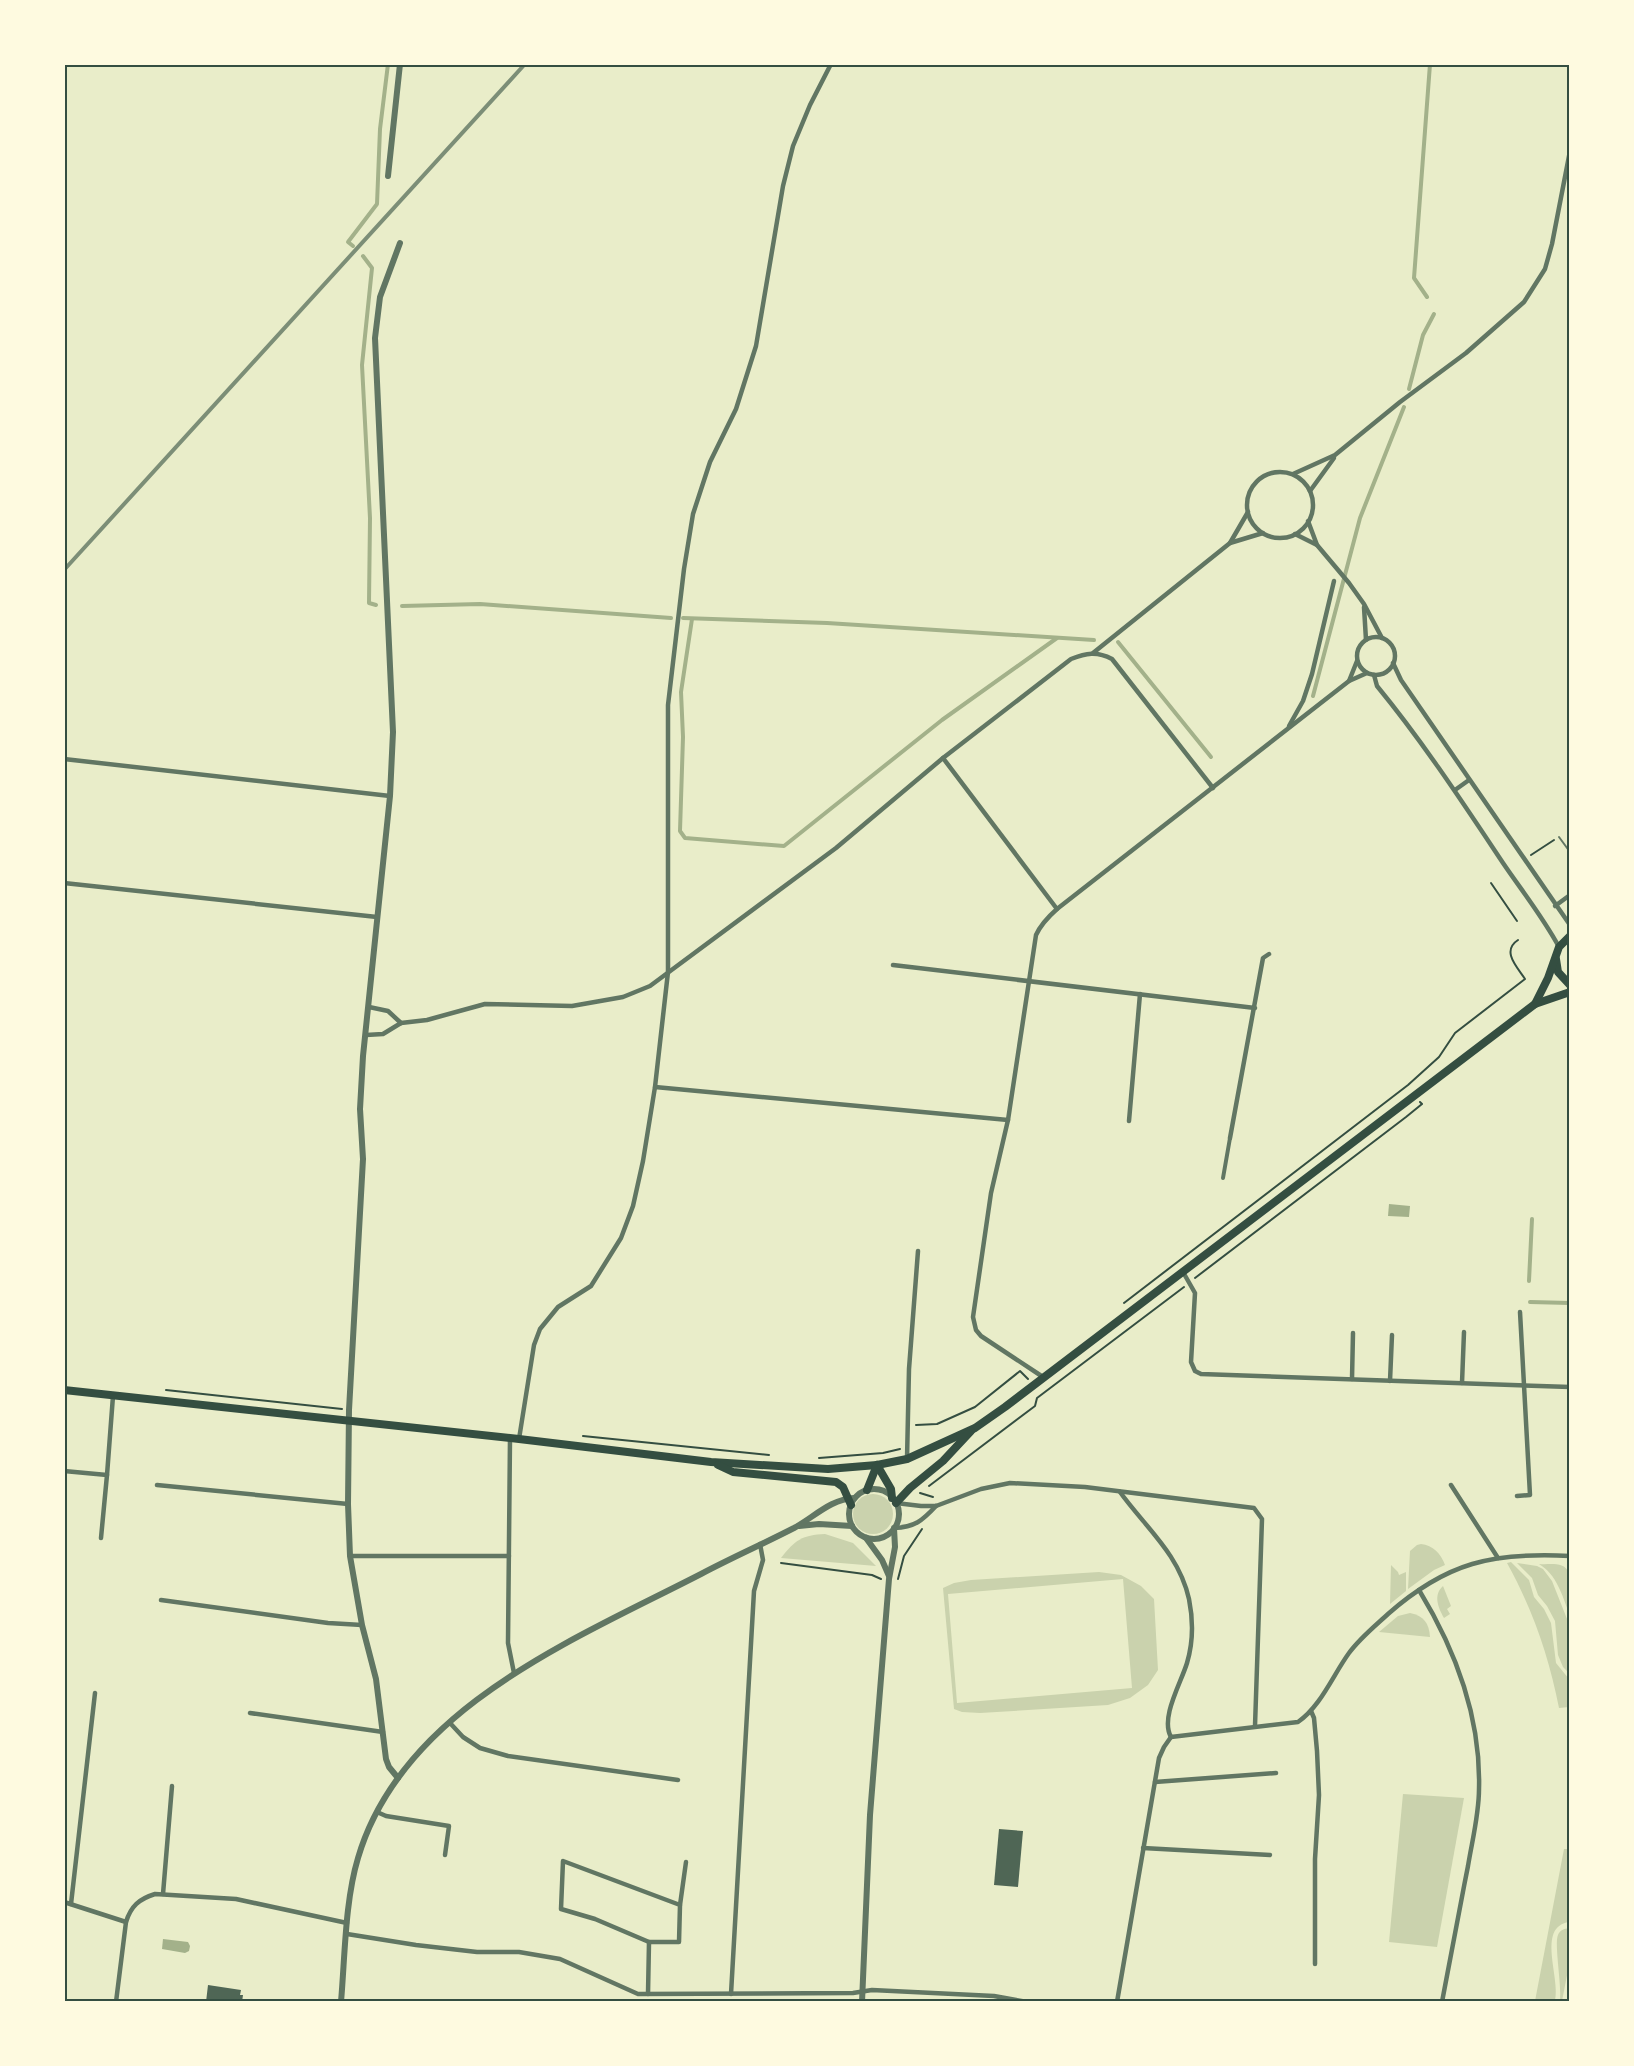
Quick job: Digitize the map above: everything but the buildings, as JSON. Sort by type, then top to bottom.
[{"type":"main road","points":[[1535,1004],[1558,951],[1569,936]]},
{"type":"main road","points":[[1558,951],[1558,972],[1569,986]]},
{"type":"main road","points":[[877,1465],[891,1489],[894,1500],[942,1461],[975,1428],[1535,1004],[1569,992]]},
{"type":"main road","points":[[64,1390],[711,1462],[828,1470],[877,1465],[907,1459],[975,1428]]},
{"type":"main road","points":[[711,1462],[733,1472],[836,1482],[842,1485],[848,1499]]},
{"type":"main road","points":[[867,1490],[877,1465]]},
{"type":"street","points":[[388,176],[399,64]]},
{"type":"street","points":[[519,1439],[534,1345],[540,1329],[558,1307],[591,1286],[621,1238],[633,1206],[655,1087],[668,972],[668,705],[693,514],[710,462],[736,409],[756,346],[783,186],[793,146],[810,105],[831,64]]},
{"type":"street","points":[[1310,491],[1335,456],[1400,402],[1466,353],[1524,302],[1548,261],[1569,151]]},
{"type":"street","points":[[398,1778],[386,1759],[376,1679],[362,1625],[350,1556],[348,1504],[349,1421],[363,1159],[360,1109],[390,796],[393,732],[375,338],[380,297],[400,243]]},
{"type":"street","points":[[1293,474],[1335,456]]},
{"type":"street","points":[[1230,543],[1248,511],[1250,492],[1261,478],[1277,472],[1293,474],[1304,482],[1310,491],[1313,506],[1308,521],[1295,534],[1280,538],[1263,533],[1252,522],[1248,511]]},
{"type":"street","points":[[1308,521],[1317,545],[1364,604],[1382,638],[1392,647],[1395,656],[1387,671],[1374,675],[1362,669],[1357,661]]},
{"type":"street","points":[[366,1035],[383,1034],[401,1023],[427,1020],[485,1004],[572,1006],[624,998],[650,986],[836,848],[943,758],[1071,659],[1092,652],[1230,543],[1263,533]]},
{"type":"street","points":[[1295,534],[1317,545]]},
{"type":"street","points":[[1288,729],[1303,701],[1312,675],[1334,581]]},
{"type":"street","points":[[1364,604],[1366,640]]},
{"type":"street","points":[[1349,681],[1357,661],[1358,650],[1366,640],[1375,637],[1382,638]]},
{"type":"street","points":[[1092,652],[1112,659],[1213,788]]},
{"type":"street","points":[[1393,663],[1401,680],[1569,926]]},
{"type":"street","points":[[1043,1377],[981,1336],[974,1324],[991,1193],[1008,1120],[1036,935],[1044,921],[1057,909],[1349,681],[1367,673]]},
{"type":"street","points":[[1374,675],[1377,686],[1455,790],[1508,871],[1547,924],[1558,951]]},
{"type":"street","points":[[943,758],[1057,909]]},
{"type":"street","points":[[64,759],[390,796]]},
{"type":"street","points":[[1455,790],[1469,780]]},
{"type":"street","points":[[64,882],[377,917]]},
{"type":"street","points":[[1555,906],[1569,896]]},
{"type":"street","points":[[1223,1178],[1263,958],[1269,954]]},
{"type":"street","points":[[893,965],[1255,1008]]},
{"type":"street","points":[[1130,1121],[1140,994]]},
{"type":"street","points":[[369,1007],[388,1011],[401,1023]]},
{"type":"street","points":[[655,1087],[1008,1120]]},
{"type":"street","points":[[907,1459],[909,1369],[918,1251]]},
{"type":"street","points":[[1183,1272],[1195,1293],[1191,1362],[1193,1369],[1198,1373],[1569,1387]]},
{"type":"street","points":[[1517,1496],[1530,1495],[1522,1385],[1520,1312]]},
{"type":"street","points":[[1462,1383],[1464,1332]]},
{"type":"street","points":[[1352,1379],[1353,1333]]},
{"type":"street","points":[[1390,1381],[1392,1335]]},
{"type":"street","points":[[101,1538],[112,1396]]},
{"type":"street","points":[[510,1438],[508,1643],[514,1673]]},
{"type":"street","points":[[64,1471],[106,1475]]},
{"type":"street","points":[[341,2001],[347,1923],[358,1856],[377,1812],[412,1759],[450,1723],[514,1673],[636,1607],[867,1490],[882,1491],[894,1500],[921,1506],[1010,1483],[1085,1487],[1250,1506],[1260,1515],[1255,1726]]},
{"type":"street","points":[[157,1485],[348,1504]]},
{"type":"street","points":[[1451,1485],[1498,1558]]},
{"type":"street","points":[[1117,2001],[1155,1782],[1162,1752],[1171,1737],[1166,1722],[1187,1662],[1191,1639],[1189,1600],[1175,1560],[1120,1492]]},
{"type":"street","points":[[848,1499],[852,1526],[866,1538],[882,1560],[889,1576]]},
{"type":"street","points":[[862,2001],[870,1815],[889,1576],[895,1547],[894,1528],[898,1512],[894,1500]]},
{"type":"street","points":[[866,1538],[876,1539],[883,1537],[894,1528],[910,1527],[925,1517],[936,1503]]},
{"type":"street","points":[[796,1527],[819,1524],[852,1526]]},
{"type":"street","points":[[731,1994],[754,1591],[763,1560],[760,1544]]},
{"type":"street","points":[[350,1556],[509,1556]]},
{"type":"street","points":[[1171,1737],[1298,1722],[1311,1711],[1355,1646],[1398,1605],[1444,1574],[1464,1566],[1511,1556],[1569,1556]]},
{"type":"street","points":[[1419,1590],[1456,1663],[1470,1706],[1479,1770],[1475,1825],[1442,2001]]},
{"type":"street","points":[[161,1600],[328,1623],[362,1625]]},
{"type":"street","points":[[71,1904],[95,1694]]},
{"type":"street","points":[[1311,1711],[1314,1718],[1319,1795],[1315,1859],[1315,1964]]},
{"type":"street","points":[[250,1713],[383,1732]]},
{"type":"street","points":[[450,1723],[463,1737],[480,1748],[508,1756],[678,1780]]},
{"type":"street","points":[[1155,1782],[1276,1773]]},
{"type":"street","points":[[163,1894],[172,1786]]},
{"type":"street","points":[[377,1812],[449,1826],[445,1855]]},
{"type":"street","points":[[1143,1848],[1270,1855]]},
{"type":"street","points":[[680,1905],[564,1861],[561,1909],[596,1919],[650,1942],[679,1942],[680,1905],[686,1862]]},
{"type":"street","points":[[116,2001],[126,1922],[129,1911],[144,1897],[163,1894],[236,1899],[347,1923]]},
{"type":"street","points":[[64,1902],[126,1922]]},
{"type":"street","points":[[347,1934],[416,1945],[477,1952],[519,1952],[560,1959],[632,1992],[648,1994],[863,1993],[872,1990],[1027,2001]]},
{"type":"street","points":[[648,1994],[650,1942]]},
{"type":"lane","points":[[1559,837],[1569,852]]},
{"type":"path","points":[[1531,855],[1559,837]]},
{"type":"path","points":[[1491,883],[1517,921]]},
{"type":"path","points":[[1122,1305],[1408,1085],[1439,1057],[1455,1033],[1525,979],[1510,957],[1510,949],[1518,940]]},
{"type":"path","points":[[936,1503],[935,1498],[919,1493],[1035,1406],[1037,1398],[1422,1104]]},
{"type":"path","points":[[908,1426],[937,1424],[975,1407],[1020,1371],[1028,1380]]},
{"type":"path","points":[[159,1390],[338,1408]]},
{"type":"path","points":[[578,1436],[773,1456]]},
{"type":"path","points":[[809,1458],[883,1453],[907,1447]]},
{"type":"path","points":[[898,1580],[909,1546],[929,1522]]},
{"type":"path","points":[[781,1563],[872,1575],[880,1579]]},
{"type":"shaded area","points":[[1389,1204],[1410,1206],[1409,1217],[1388,1216]]},
{"type":"shaded area","points":[[873,1494],[887,1500],[893,1514],[887,1528],[873,1534],[859,1528],[853,1514],[859,1500]]},
{"type":"shaded area","points":[[825,1534],[853,1543],[876,1566],[781,1558],[800,1540]]},
{"type":"shaded area","points":[[1421,1544],[1436,1551],[1445,1565],[1408,1589],[1410,1551]]},
{"type":"shaded area","points":[[1511,1562],[1529,1580],[1534,1597],[1544,1609],[1551,1623],[1556,1663],[1569,1679],[1569,1707],[1559,1708],[1545,1652],[1525,1598],[1507,1563]]},
{"type":"shaded area","points":[[1517,1563],[1543,1569],[1552,1581],[1569,1624],[1569,1673],[1563,1667],[1558,1655],[1555,1621],[1538,1595],[1532,1578]]},
{"type":"shaded area","points":[[1539,1564],[1557,1564],[1567,1569],[1569,1573],[1569,1613],[1555,1580]]},
{"type":"shaded area","points":[[1391,1565],[1399,1575],[1406,1572],[1406,1591],[1390,1604]]},
{"type":"shaded area","points":[[1099,1572],[1121,1575],[1141,1586],[1154,1599],[1158,1670],[1148,1685],[1130,1698],[1108,1705],[980,1713],[954,1709],[943,1588],[971,1580]],"holes":[[[1123,1579],[1132,1688],[957,1703],[948,1594]]]},
{"type":"shaded area","points":[[1443,1586],[1451,1606],[1447,1609],[1450,1614],[1444,1618],[1437,1597]]},
{"type":"shaded area","points":[[1410,1613],[1425,1621],[1430,1637],[1379,1632],[1398,1616]]},
{"type":"shaded area","points":[[1403,1794],[1464,1798],[1437,1947],[1389,1942]]},
{"type":"shaded area","points":[[1564,1849],[1569,1849],[1569,1922],[1559,1926],[1554,1933],[1552,1943],[1555,2001],[1535,2001]]},
{"type":"shaded area","points":[[1569,1928],[1569,1965],[1562,2001],[1560,2001],[1557,1940],[1560,1932]]},
{"type":"shaded area","points":[[163,1939],[188,1942],[189,1951],[185,1953],[162,1949]]},
{"type":"waterway","points":[[353,246],[348,242],[377,204],[380,129],[388,64]]},
{"type":"waterway","points":[[1427,297],[1414,278],[1430,64]]},
{"type":"waterway","points":[[363,256],[372,268],[362,365],[370,518],[369,603],[376,605]]},
{"type":"waterway","points":[[1409,389],[1423,335],[1434,314]]},
{"type":"waterway","points":[[1313,696],[1360,518],[1404,407]]},
{"type":"waterway","points":[[402,606],[480,604],[671,618]]},
{"type":"waterway","points":[[683,618],[827,623],[1094,640]]},
{"type":"waterway","points":[[692,619],[681,692],[683,737],[680,831],[685,838],[784,846],[942,720],[1057,638]]},
{"type":"waterway","points":[[1118,642],[1211,757]]},
{"type":"waterway","points":[[1529,1281],[1532,1219]]},
{"type":"waterway","points":[[1530,1302],[1570,1303]]},
{"type":"railway","points":[[64,570],[525,64]]}]
